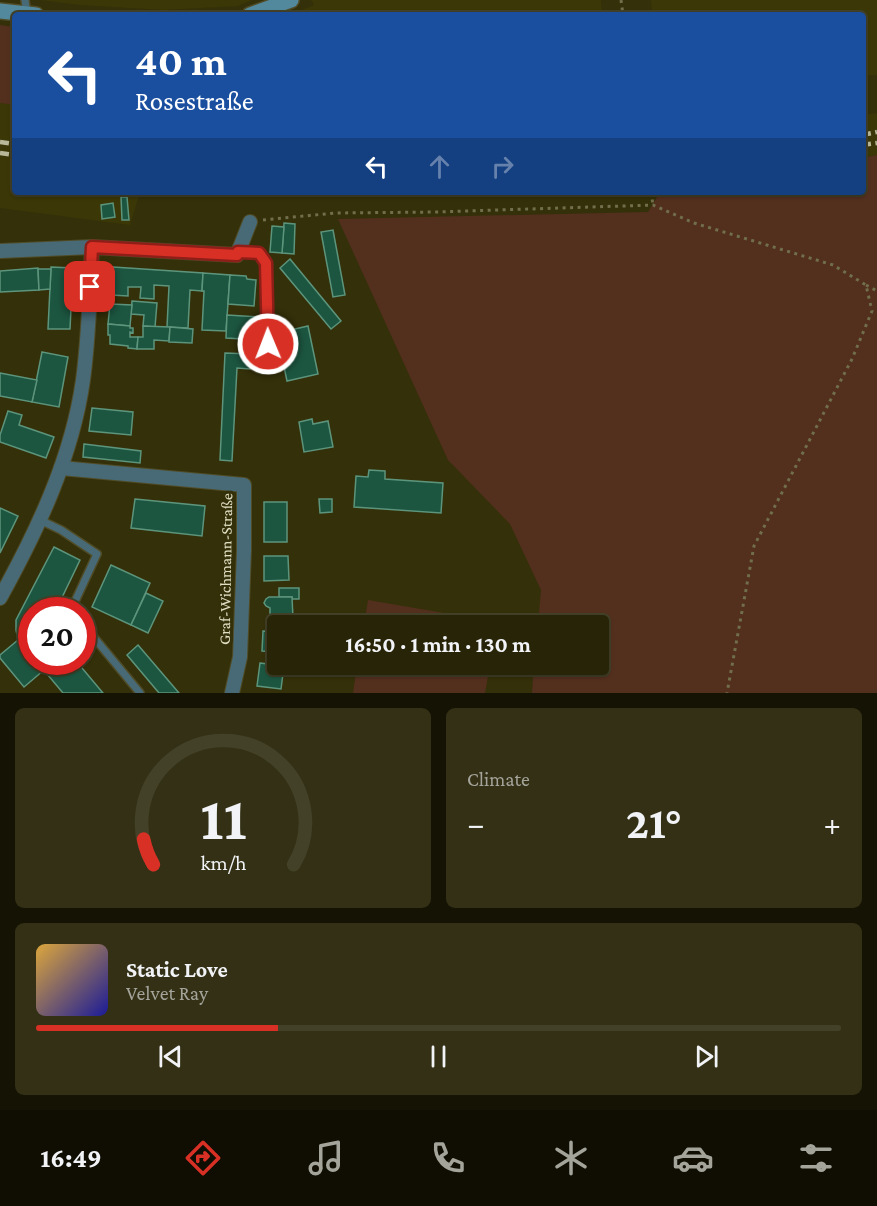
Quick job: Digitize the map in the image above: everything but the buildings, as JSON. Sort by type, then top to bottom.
[{"type":"main road","points":[[258,12],[291,0]]},
{"type":"main road","points":[[0,10],[29,10]]},
{"type":"street","points":[[0,251],[92,247],[237,255],[250,222]]},
{"type":"street","points":[[0,598],[27,550],[40,520],[61,468],[71,433],[83,382],[92,247]]},
{"type":"street","name":"Graf-Wichmann-Straße","points":[[61,468],[244,485],[240,657],[232,693]]},
{"type":"lane","points":[[238,252],[259,253],[266,263],[268,365]]},
{"type":"lane","points":[[40,520],[61,530],[97,554],[77,597]]},
{"type":"lane","points":[[96,640],[140,693]]},
{"type":"path","points":[[651,195],[653,205]]},
{"type":"path","points":[[250,222],[335,213],[653,205],[694,223],[833,265],[877,291]]},
{"type":"path","points":[[727,693],[754,546],[852,359],[872,312],[866,285]]},
{"type":"shaded area","points":[[40,0],[252,0],[238,6],[164,10]]},
{"type":"shaded area","points":[[311,0],[601,0],[602,12],[297,12],[314,5]]},
{"type":"shaded area","points":[[651,0],[877,0],[877,75],[866,75],[866,12],[652,12]]},
{"type":"shaded area","points":[[0,25],[12,27],[12,105],[0,103]]},
{"type":"shaded area","points":[[0,103],[12,105],[12,195],[139,195],[130,225],[0,208]]},
{"type":"shaded area","points":[[877,113],[877,155],[866,157],[866,114]]},
{"type":"shaded area","points":[[877,155],[877,693],[532,693],[533,675],[609,675],[609,615],[539,615],[541,590],[510,524],[448,460],[338,219],[648,212],[658,195],[866,195],[866,157]]},
{"type":"shaded area","points":[[320,195],[467,195],[351,197]]},
{"type":"shaded area","points":[[368,600],[456,615],[366,615]]},
{"type":"shaded area","points":[[355,675],[488,675],[485,693],[353,693]]},
{"type":"railway","points":[[866,134],[877,132]]},
{"type":"railway","points":[[0,142],[12,144]]},
{"type":"railway","points":[[866,144],[877,143]]},
{"type":"railway","points":[[0,153],[12,155]]},
{"type":"route","points":[[90,287],[92,247],[237,255],[238,252],[259,253],[266,263],[268,344]]}]
